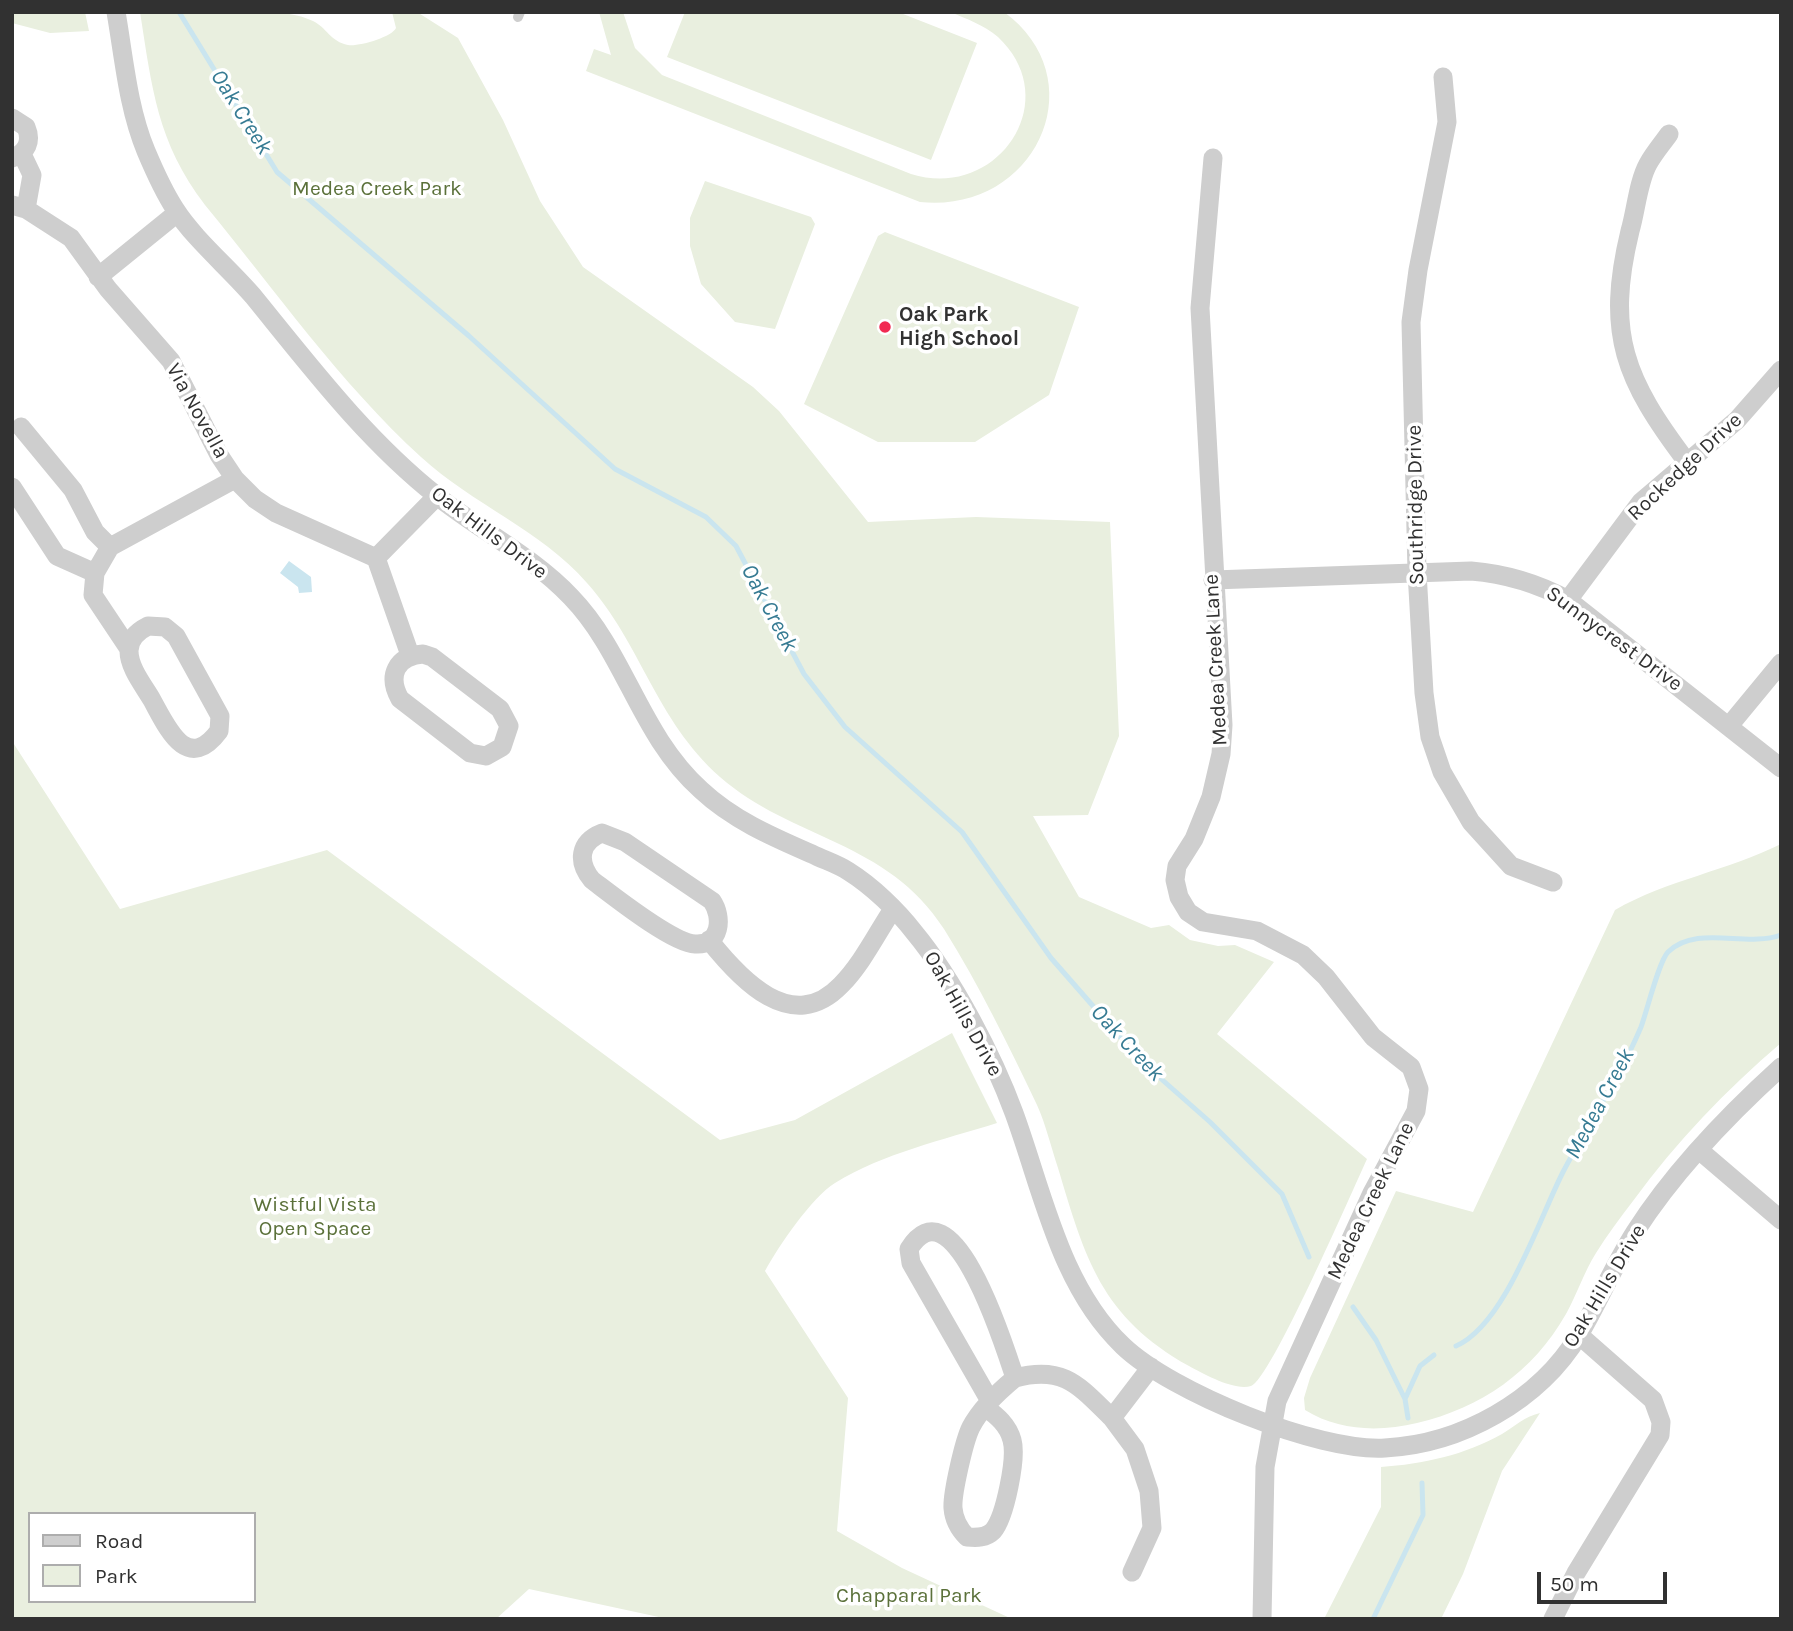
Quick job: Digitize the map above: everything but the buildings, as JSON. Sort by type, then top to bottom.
[{"type":"street","name":"Oak Hills Drive","points":[[116,12],[133,110],[145,150],[177,213],[230,269],[359,424],[437,496],[534,563],[575,600],[605,641],[660,744],[704,793],[755,829],[847,870],[893,909],[943,971],[998,1074],[1073,1278],[1093,1310],[1125,1348],[1152,1367],[1270,1425],[1326,1443],[1385,1448],[1455,1434],[1511,1405],[1544,1378],[1579,1335],[1635,1233],[1699,1150],[1781,1068]]},
{"type":"street","name":"Southridge Drive","points":[[1443,77],[1447,122],[1418,270],[1411,322],[1416,572],[1424,693],[1430,737],[1442,772],[1471,822],[1511,866],[1553,882]]},
{"type":"street","points":[[12,118],[22,122],[29,133],[28,146],[17,156],[32,175],[19,207]]},
{"type":"street","points":[[1670,134],[1647,166],[1622,265],[1618,319],[1626,359],[1642,399],[1687,462]]},
{"type":"street","name":"Medea Creek Lane","points":[[1213,158],[1200,308],[1223,724],[1221,754],[1211,797],[1194,839],[1177,866],[1179,897],[1188,912],[1203,922],[1257,931],[1303,955],[1326,977],[1373,1037],[1411,1068],[1419,1089],[1416,1111],[1372,1192],[1276,1401],[1265,1467],[1262,1619]]},
{"type":"street","name":"Via Novella","points":[[19,207],[71,238],[98,277],[170,361],[235,479],[255,499],[276,513],[376,558]]},
{"type":"street","points":[[98,277],[177,213]]},
{"type":"street","name":"Rockedge Drive","points":[[1569,600],[1642,502],[1737,421],[1781,370]]},
{"type":"street","points":[[21,427],[73,490],[95,532],[110,547]]},
{"type":"street","points":[[129,649],[136,633],[148,626],[165,627],[176,636],[220,716],[219,731],[210,743],[189,748],[173,738],[131,663],[129,649],[93,595],[95,573],[110,547],[235,479]]},
{"type":"street","points":[[12,488],[57,556],[95,573]]},
{"type":"street","points":[[410,655],[376,558],[437,496]]},
{"type":"street","name":"Sunnycrest Drive","points":[[1213,580],[1471,571],[1504,574],[1542,586],[1569,600],[1781,768]]},
{"type":"street","points":[[410,655],[432,657],[500,709],[509,726],[502,747],[486,756],[470,753],[400,699],[394,687],[393,676],[398,664],[410,655]]},
{"type":"street","points":[[1729,726],[1781,663]]},
{"type":"street","points":[[603,833],[625,842],[712,901],[720,912],[721,921],[718,930],[709,940],[695,944],[673,936],[592,880],[582,862],[587,843],[603,833]]},
{"type":"street","points":[[709,940],[732,969],[764,995],[784,1004],[809,1004],[830,995],[843,983],[893,909]]},
{"type":"street","points":[[1699,1150],[1781,1220]]},
{"type":"street","points":[[1015,1378],[996,1317],[952,1239],[939,1231],[927,1230],[917,1235],[909,1249],[911,1263],[988,1404],[1007,1428],[1014,1454],[1001,1519],[991,1533],[979,1538],[967,1537],[958,1528],[952,1506],[969,1430],[988,1404],[1015,1378],[1037,1372],[1058,1374],[1081,1388],[1112,1419],[1135,1448],[1149,1491],[1152,1528],[1132,1572]]},
{"type":"street","points":[[1553,1619],[1576,1573],[1660,1435],[1661,1422],[1653,1401],[1579,1335]]},
{"type":"street","points":[[1112,1419],[1152,1367]]},
{"type":"green space","name":"Medea Creek Park","points":[[253,10],[297,15],[313,21],[337,41],[353,45],[374,41],[393,31],[396,28],[392,12],[417,12],[458,38],[503,120],[540,201],[583,267],[753,387],[779,411],[868,522],[976,517],[1110,522],[1119,736],[1088,815],[1033,816],[1079,897],[1151,928],[1169,925],[1190,940],[1218,946],[1235,945],[1274,962],[1217,1034],[1367,1159],[1292,1320],[1261,1376],[1251,1386],[1228,1384],[1189,1366],[1159,1347],[1116,1306],[1088,1257],[1077,1230],[1037,1105],[969,972],[944,929],[921,900],[895,877],[867,858],[777,815],[720,777],[698,755],[680,731],[622,631],[587,583],[569,564],[528,532],[462,489],[421,457],[363,398],[309,335],[205,205],[176,159],[153,90],[140,12]]},
{"type":"green space","points":[[12,12],[85,12],[89,31],[50,33],[12,23]]},
{"type":"green space","points":[[599,12],[623,12],[635,48],[662,75],[911,174],[942,178],[970,173],[994,159],[1012,140],[1023,116],[1025,89],[1017,62],[993,33],[950,12],[1004,12],[1032,40],[1046,72],[1049,105],[1040,137],[1022,165],[995,187],[961,200],[920,202],[586,71],[594,49],[611,55]]},
{"type":"green space","points":[[685,12],[898,12],[977,43],[931,160],[667,57]]},
{"type":"green space","points":[[705,181],[811,217],[815,224],[775,329],[735,322],[701,284],[690,246],[690,218]]},
{"type":"green space","points":[[885,232],[1079,307],[1049,395],[975,442],[878,442],[804,404],[878,236]]},
{"type":"green space","name":"Wistful Vista Open Space","points":[[12,741],[120,909],[327,850],[720,1140],[795,1120],[952,1033],[997,1123],[894,1155],[835,1183],[806,1211],[765,1271],[848,1398],[837,1531],[902,1568],[1012,1619],[668,1619],[529,1589],[496,1619],[12,1619]]},
{"type":"green space","points":[[1781,844],[1781,1043],[1702,1118],[1649,1179],[1600,1246],[1566,1314],[1538,1353],[1503,1385],[1484,1397],[1463,1408],[1417,1423],[1388,1428],[1359,1428],[1332,1422],[1305,1410],[1304,1398],[1310,1378],[1396,1191],[1473,1212],[1615,910],[1655,891]]},
{"type":"green space","points":[[1540,1413],[1502,1471],[1463,1574],[1441,1619],[1324,1619],[1381,1507],[1381,1467],[1412,1464],[1459,1453]]},
{"type":"water","points":[[289,561],[311,577],[312,592],[299,593],[298,587],[280,573]]},
{"type":"waterway","name":"Oak Creek","points":[[179,12],[277,172],[469,336],[615,469],[706,517],[736,546],[804,674],[845,727],[962,832],[1051,958],[1142,1062],[1210,1122],[1282,1194],[1309,1257]]},
{"type":"waterway","name":"Medea Creek","points":[[1456,1346],[1474,1334],[1490,1317],[1519,1269],[1563,1172],[1633,1046],[1668,952],[1693,939],[1753,939],[1781,935]]},
{"type":"waterway","name":"Oak Creek","points":[[1353,1307],[1376,1340],[1405,1399]]},
{"type":"waterway","name":"Medea Creek","points":[[1408,1418],[1405,1399],[1420,1366],[1434,1355]]},
{"type":"waterway","name":"Medea Creek","points":[[1373,1619],[1423,1515],[1422,1483]]},
{"type":"place","name":"Oak Park High School","points":[[885,327]]},
{"type":"park label","name":"Chapparal Park","points":[[909,1596]]}]
